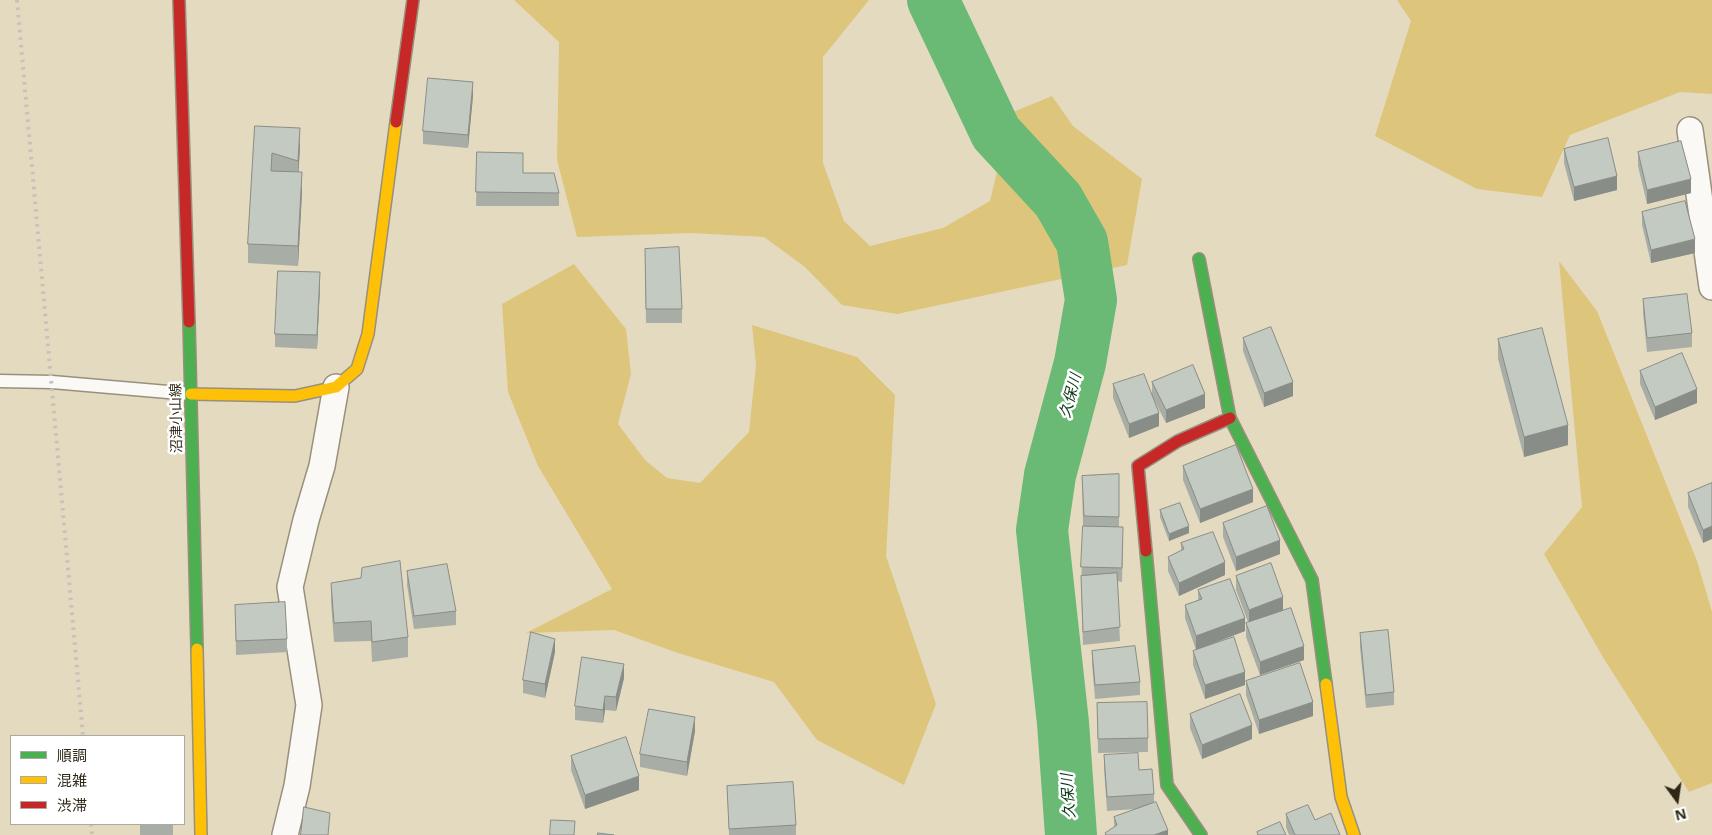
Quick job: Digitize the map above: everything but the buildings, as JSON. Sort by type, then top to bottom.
[{"type":"street","name":"沼津小山線","points":[[179,0],[191,394],[201,835]]},
{"type":"street","points":[[191,394],[295,396],[336,387],[357,369],[368,334],[411,9],[414,0]]},
{"type":"street","points":[[1690,130],[1712,287]]},
{"type":"street","points":[[1198,259],[1230,418],[1312,580],[1341,797],[1354,835]]},
{"type":"street","points":[[284,835],[297,786],[309,705],[290,587],[306,520],[322,466],[336,387]]},
{"type":"street","points":[[1201,835],[1167,785],[1138,466],[1178,441],[1230,418]]},
{"type":"lane","points":[[0,381],[52,382],[191,394]]},
{"type":"shaded area","points":[[514,0],[869,0],[823,57],[823,163],[844,221],[870,246],[943,228],[990,201],[1011,113],[1052,96],[1073,126],[1142,179],[1127,265],[897,314],[842,305],[805,267],[764,237],[692,233],[577,237],[557,160],[559,42]]},
{"type":"shaded area","points":[[1397,0],[1712,0],[1712,94],[1680,92],[1570,135],[1542,197],[1477,189],[1375,136],[1411,21]]},
{"type":"shaded area","points":[[1559,261],[1597,311],[1697,561],[1712,612],[1712,783],[1689,792],[1604,659],[1544,554],[1582,507]]},
{"type":"shaded area","points":[[574,264],[626,329],[631,374],[618,424],[645,460],[667,478],[700,483],[749,432],[756,365],[752,325],[857,357],[895,395],[886,556],[936,704],[904,785],[817,740],[774,682],[678,653],[614,630],[526,633],[612,589],[538,466],[508,392],[502,304]]},
{"type":"waterway","name":"久保川","points":[[933,0],[996,133],[1058,200],[1082,242],[1091,300],[1080,363],[1050,475],[1042,530],[1063,723],[1071,835]]},
{"type":"railway","points":[[17,0],[83,735]]},
{"type":"railway","points":[[91,825],[92,835]]},
{"type":"traffic: fast","points":[[1199,259],[1230,418],[1312,580],[1326,684]]},
{"type":"traffic: fast","points":[[189,322],[197,649]]},
{"type":"traffic: fast","points":[[1146,551],[1167,785],[1201,835]]},
{"type":"traffic: slow","points":[[191,394],[295,396],[336,387],[357,369],[368,334],[396,122]]},
{"type":"traffic: slow","points":[[197,649],[201,835]]},
{"type":"traffic: slow","points":[[1326,684],[1341,797],[1354,835]]},
{"type":"traffic: jam","points":[[179,0],[189,322]]},
{"type":"traffic: jam","points":[[396,122],[413,0]]},
{"type":"traffic: jam","points":[[1146,551],[1138,466],[1178,441],[1230,418]]}]
